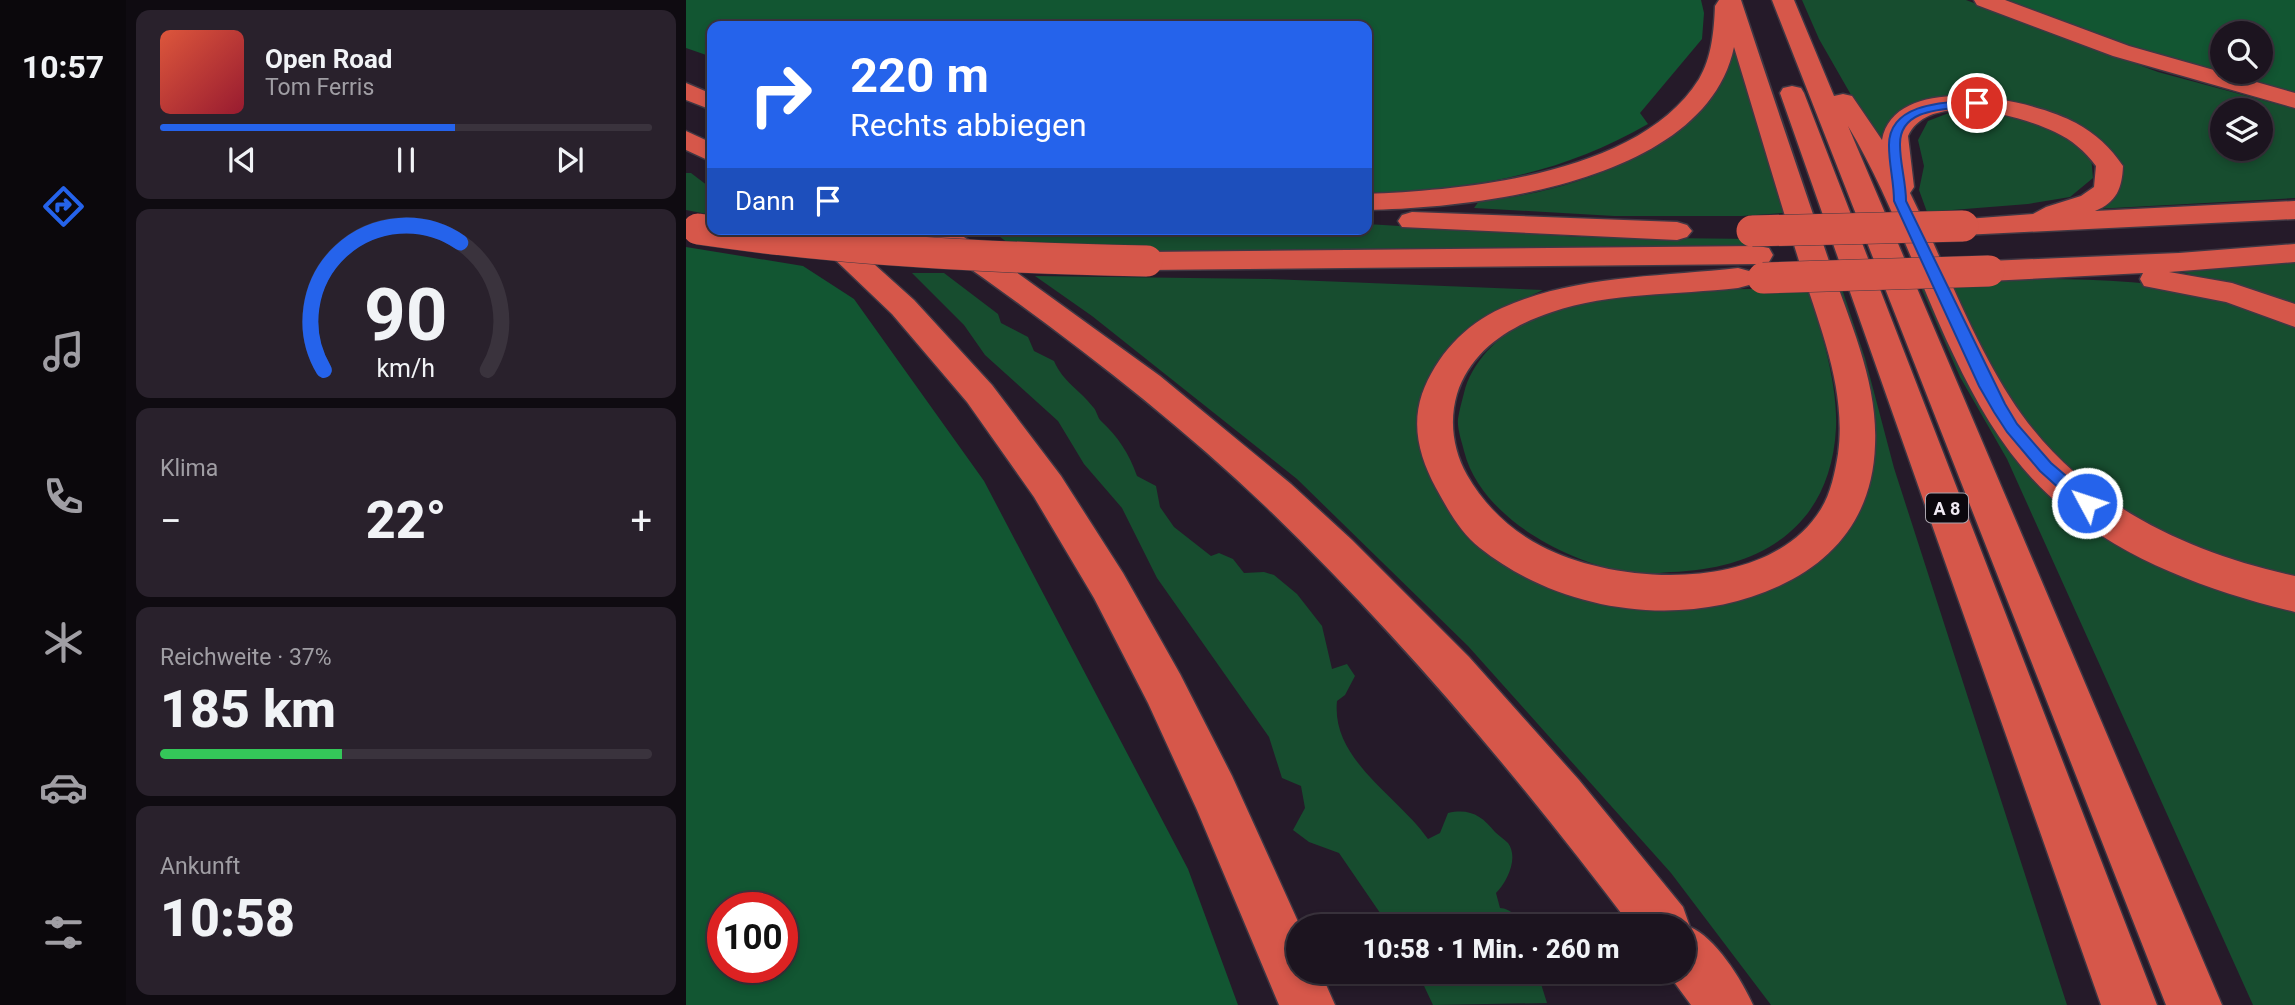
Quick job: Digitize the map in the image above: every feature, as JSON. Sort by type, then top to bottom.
[{"type":"highway","points":[[1985,0],[2153,61],[2295,102]]},
{"type":"highway","points":[[1372,202],[1458,198],[1514,188],[1577,171],[1626,151],[1668,126],[1702,94],[1715,70],[1723,46],[1750,3]]},
{"type":"highway","points":[[1750,3],[1822,288],[1841,337],[1857,412],[1857,447],[1846,496],[1831,527],[1802,553],[1751,580],[1722,589],[1646,593],[1601,587],[1552,571],[1508,546],[1475,519],[1450,484],[1438,451],[1434,416],[1443,379],[1461,353],[1484,332],[1512,315],[1551,301],[1753,261],[1976,248],[2067,267],[2208,287],[2249,298],[2295,316]]},
{"type":"highway","name":"A 8","points":[[1750,3],[1802,46],[2194,1005]]},
{"type":"highway","name":"A 8","points":[[1750,3],[2129,1005]]},
{"type":"highway","points":[[1802,46],[1857,119],[1900,201],[1986,386],[2012,428],[2045,467],[2116,524],[2160,549],[2237,580],[2295,594]]},
{"type":"highway","points":[[686,71],[707,79]]},
{"type":"highway","points":[[686,90],[707,100]]},
{"type":"highway","points":[[1900,201],[1900,181],[1894,145],[1896,133],[1904,121],[1920,111],[1950,104],[1977,103],[2008,107],[2042,117],[2070,129],[2103,155],[2110,168],[2109,186],[2099,198],[1976,248]]},
{"type":"highway","points":[[686,139],[707,150]]},
{"type":"highway","points":[[2038,224],[2295,210]]},
{"type":"highway","points":[[1372,217],[1576,229],[1753,261]]},
{"type":"highway","points":[[742,235],[918,254],[1159,261],[1297,270],[1522,278],[1753,261],[2295,232]]},
{"type":"highway","points":[[824,235],[903,306],[959,370],[1024,453],[1083,542],[1153,667],[1230,824],[1307,1005]]},
{"type":"highway","points":[[941,235],[1013,283],[1104,350],[1218,443],[1354,568],[1481,702],[1619,866],[1655,914]]},
{"type":"highway","points":[[2067,267],[2295,253]]},
{"type":"highway","points":[[1696,967],[1725,1005]]},
{"type":"green space","points":[[686,0],[1701,0],[1704,13],[1702,39],[1640,113],[1648,124],[1580,156],[1512,177],[1477,184],[1372,193],[1372,21],[707,21],[707,55],[686,48]]},
{"type":"green space","points":[[1802,0],[1966,0],[2158,72],[2254,98],[2210,98],[2210,161],[2273,161],[2273,103],[2295,109],[2295,198],[2095,209],[2120,182],[2059,119],[1921,105],[1894,115],[1886,141],[1878,142],[1819,39]]},
{"type":"green space","points":[[2001,0],[2295,0],[2295,96],[2252,84],[2273,84],[2273,21],[2210,21],[2210,72],[2170,61]]},
{"type":"green space","points":[[1732,38],[1783,213],[1742,216],[1614,216],[1474,208],[1479,201],[1543,191],[1606,171],[1664,140],[1689,121],[1712,98],[1708,96]]},
{"type":"green space","points":[[1974,110],[2022,118],[2064,137],[2091,156],[2093,178],[2070,197],[2028,204],[1927,212],[1919,190],[1924,166],[1918,140],[1928,121],[1954,111]]},
{"type":"green space","points":[[686,173],[691,173],[707,185],[707,214],[686,210]]},
{"type":"green space","points":[[1372,224],[1581,237],[1754,239],[1756,247],[1151,252],[1013,247],[998,235],[1372,235]]},
{"type":"green space","points":[[686,247],[803,266],[854,299],[984,481],[1188,869],[1238,1005],[686,1005]]},
{"type":"green space","points":[[2295,260],[2295,307],[2179,271]]},
{"type":"green space","points":[[912,273],[944,273],[998,314],[1001,323],[1028,337],[1034,351],[1054,361],[1062,375],[1088,401],[1118,439],[1137,476],[1156,486],[1160,507],[1174,527],[1211,556],[1219,553],[1233,559],[1244,573],[1264,572],[1274,575],[1297,594],[1322,626],[1332,669],[1347,664],[1355,676],[1345,695],[1337,701],[1338,722],[1344,741],[1355,759],[1428,839],[1440,833],[1448,813],[1463,812],[1480,818],[1508,843],[1512,863],[1508,876],[1496,893],[1500,908],[1514,914],[1381,914],[1339,853],[1309,842],[1293,830],[1305,808],[1301,786],[1282,778],[1269,737],[1157,578],[1122,508],[1084,464],[1058,421],[985,355],[964,325]]},
{"type":"green space","points":[[1035,276],[1269,279],[1543,290],[1505,308],[1451,347],[1446,498],[1644,604],[1845,526],[1834,287],[1841,286],[1865,358],[1894,468],[2067,1005],[1771,1005],[1671,873],[1468,646],[1297,479],[1092,316]]},
{"type":"green space","points":[[2000,279],[2105,280],[2157,285],[2231,300],[2295,324],[2295,581],[2164,538],[2063,469],[2008,401],[1951,283]]},
{"type":"green space","points":[[1919,283],[1926,283],[2016,451],[2295,607],[2295,1005],[2253,1005],[2007,459],[1960,377]]},
{"type":"green space","points":[[1808,288],[1828,357],[1834,393],[1836,428],[1831,462],[1821,491],[1806,516],[1786,536],[1762,551],[1734,562],[1704,569],[1642,574],[1619,571],[1593,564],[1531,534],[1509,518],[1481,488],[1468,464],[1458,427],[1458,416],[1468,380],[1475,368],[1493,345],[1517,326],[1529,319],[1574,304],[1640,293]]},
{"type":"green space","points":[[1423,984],[1541,984],[1547,1003],[1433,1005]]},
{"type":"route","points":[[1977,103],[1950,104],[1920,111],[1899,127],[1894,145],[1900,181],[1900,201],[1986,386],[2012,428],[2045,467],[2087,503]]}]
